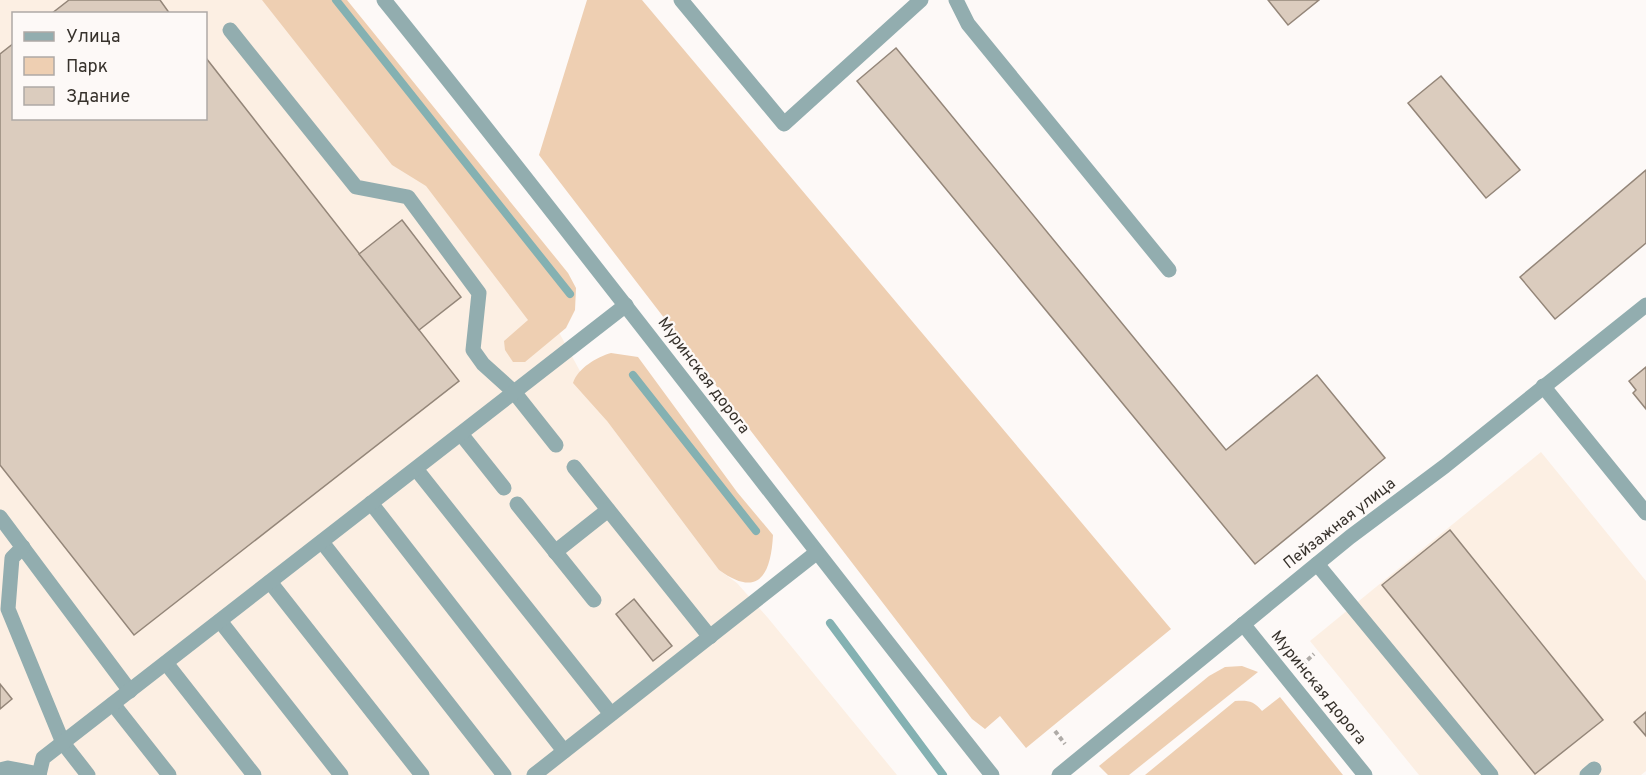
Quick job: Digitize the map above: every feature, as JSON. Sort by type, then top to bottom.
[{"type":"street","name":"Муринская дорога","points":[[384,0],[626,305],[816,553],[992,775]]},
{"type":"street","points":[[681,0],[784,124],[921,0]]},
{"type":"street","points":[[956,0],[968,24],[1169,270]]},
{"type":"street","points":[[230,30],[356,187],[408,197],[479,293],[473,350],[483,364],[514,392],[556,445]]},
{"type":"street","points":[[0,770],[8,768],[39,775],[42,758],[626,305]]},
{"type":"street","name":"Пейзажная улица","points":[[1059,775],[1242,624],[1646,305]]},
{"type":"street","points":[[1543,386],[1646,513]]},
{"type":"street","points":[[461,434],[504,488]]},
{"type":"street","points":[[574,467],[710,637]]},
{"type":"street","points":[[416,469],[611,714]]},
{"type":"street","points":[[371,503],[564,751]]},
{"type":"street","points":[[517,504],[594,600]]},
{"type":"street","points":[[555,552],[608,510]]},
{"type":"street","points":[[0,517],[130,690]]},
{"type":"street","points":[[322,542],[504,775]]},
{"type":"street","points":[[23,547],[12,558],[8,609],[63,743],[88,775]]},
{"type":"street","points":[[534,775],[816,553]]},
{"type":"street","points":[[1317,564],[1491,775]]},
{"type":"street","points":[[270,582],[422,775]]},
{"type":"street","points":[[220,621],[341,775]]},
{"type":"street","name":"Муринская дорога","points":[[1242,624],[1365,775]]},
{"type":"street","points":[[166,663],[254,775]]},
{"type":"street","points":[[113,704],[169,775]]},
{"type":"path","points":[[1299,667],[1314,654]]},
{"type":"path","points":[[1055,731],[1065,744]]},
{"type":"shaded area","points":[[0,0],[292,0],[555,325],[607,421],[719,570],[737,583],[768,618],[897,775],[0,775]]},
{"type":"shaded area","points":[[1541,452],[1646,581],[1646,771],[1641,775],[1419,775],[1310,641]]},
{"type":"green space","points":[[262,0],[347,0],[568,273],[576,288],[575,310],[566,328],[525,362],[513,362],[505,350],[504,341],[528,320],[426,186],[392,165]]},
{"type":"green space","points":[[587,0],[642,0],[1171,629],[1026,748],[1000,716],[985,729],[972,719],[539,155]]},
{"type":"green space","points":[[611,353],[638,357],[737,492],[773,535],[766,571],[760,578],[753,582],[744,582],[719,570],[607,421],[573,383],[579,373],[589,364]]},
{"type":"green space","points":[[1242,666],[1258,672],[1129,775],[1108,775],[1099,766],[1209,676],[1225,667]]},
{"type":"green space","points":[[1280,697],[1343,775],[1145,775],[1235,701],[1250,702],[1262,711]]},
{"type":"building","points":[[69,0],[160,0],[169,12],[54,12]]},
{"type":"building","points":[[1268,0],[1319,0],[1288,25]]},
{"type":"building","points":[[12,45],[12,120],[207,120],[207,59],[459,381],[134,635],[0,465],[0,54]]},
{"type":"building","points":[[896,48],[1226,450],[1317,375],[1385,458],[1255,564],[857,81]]},
{"type":"building","points":[[1441,76],[1520,170],[1486,198],[1408,103]]},
{"type":"building","points":[[1646,170],[1646,243],[1555,319],[1520,277]]},
{"type":"building","points":[[402,220],[461,297],[419,330],[359,254]]},
{"type":"building","points":[[1646,367],[1646,409],[1633,393],[1636,390],[1629,381]]},
{"type":"building","points":[[1450,530],[1603,720],[1535,774],[1382,585]]},
{"type":"building","points":[[634,599],[672,646],[653,661],[616,614]]},
{"type":"building","points":[[0,684],[12,699],[0,709]]},
{"type":"building","points":[[1646,712],[1646,736],[1634,722]]},
{"type":"waterway","points":[[336,0],[570,294]]},
{"type":"waterway","points":[[633,375],[756,531]]},
{"type":"waterway","points":[[830,623],[943,775]]}]
